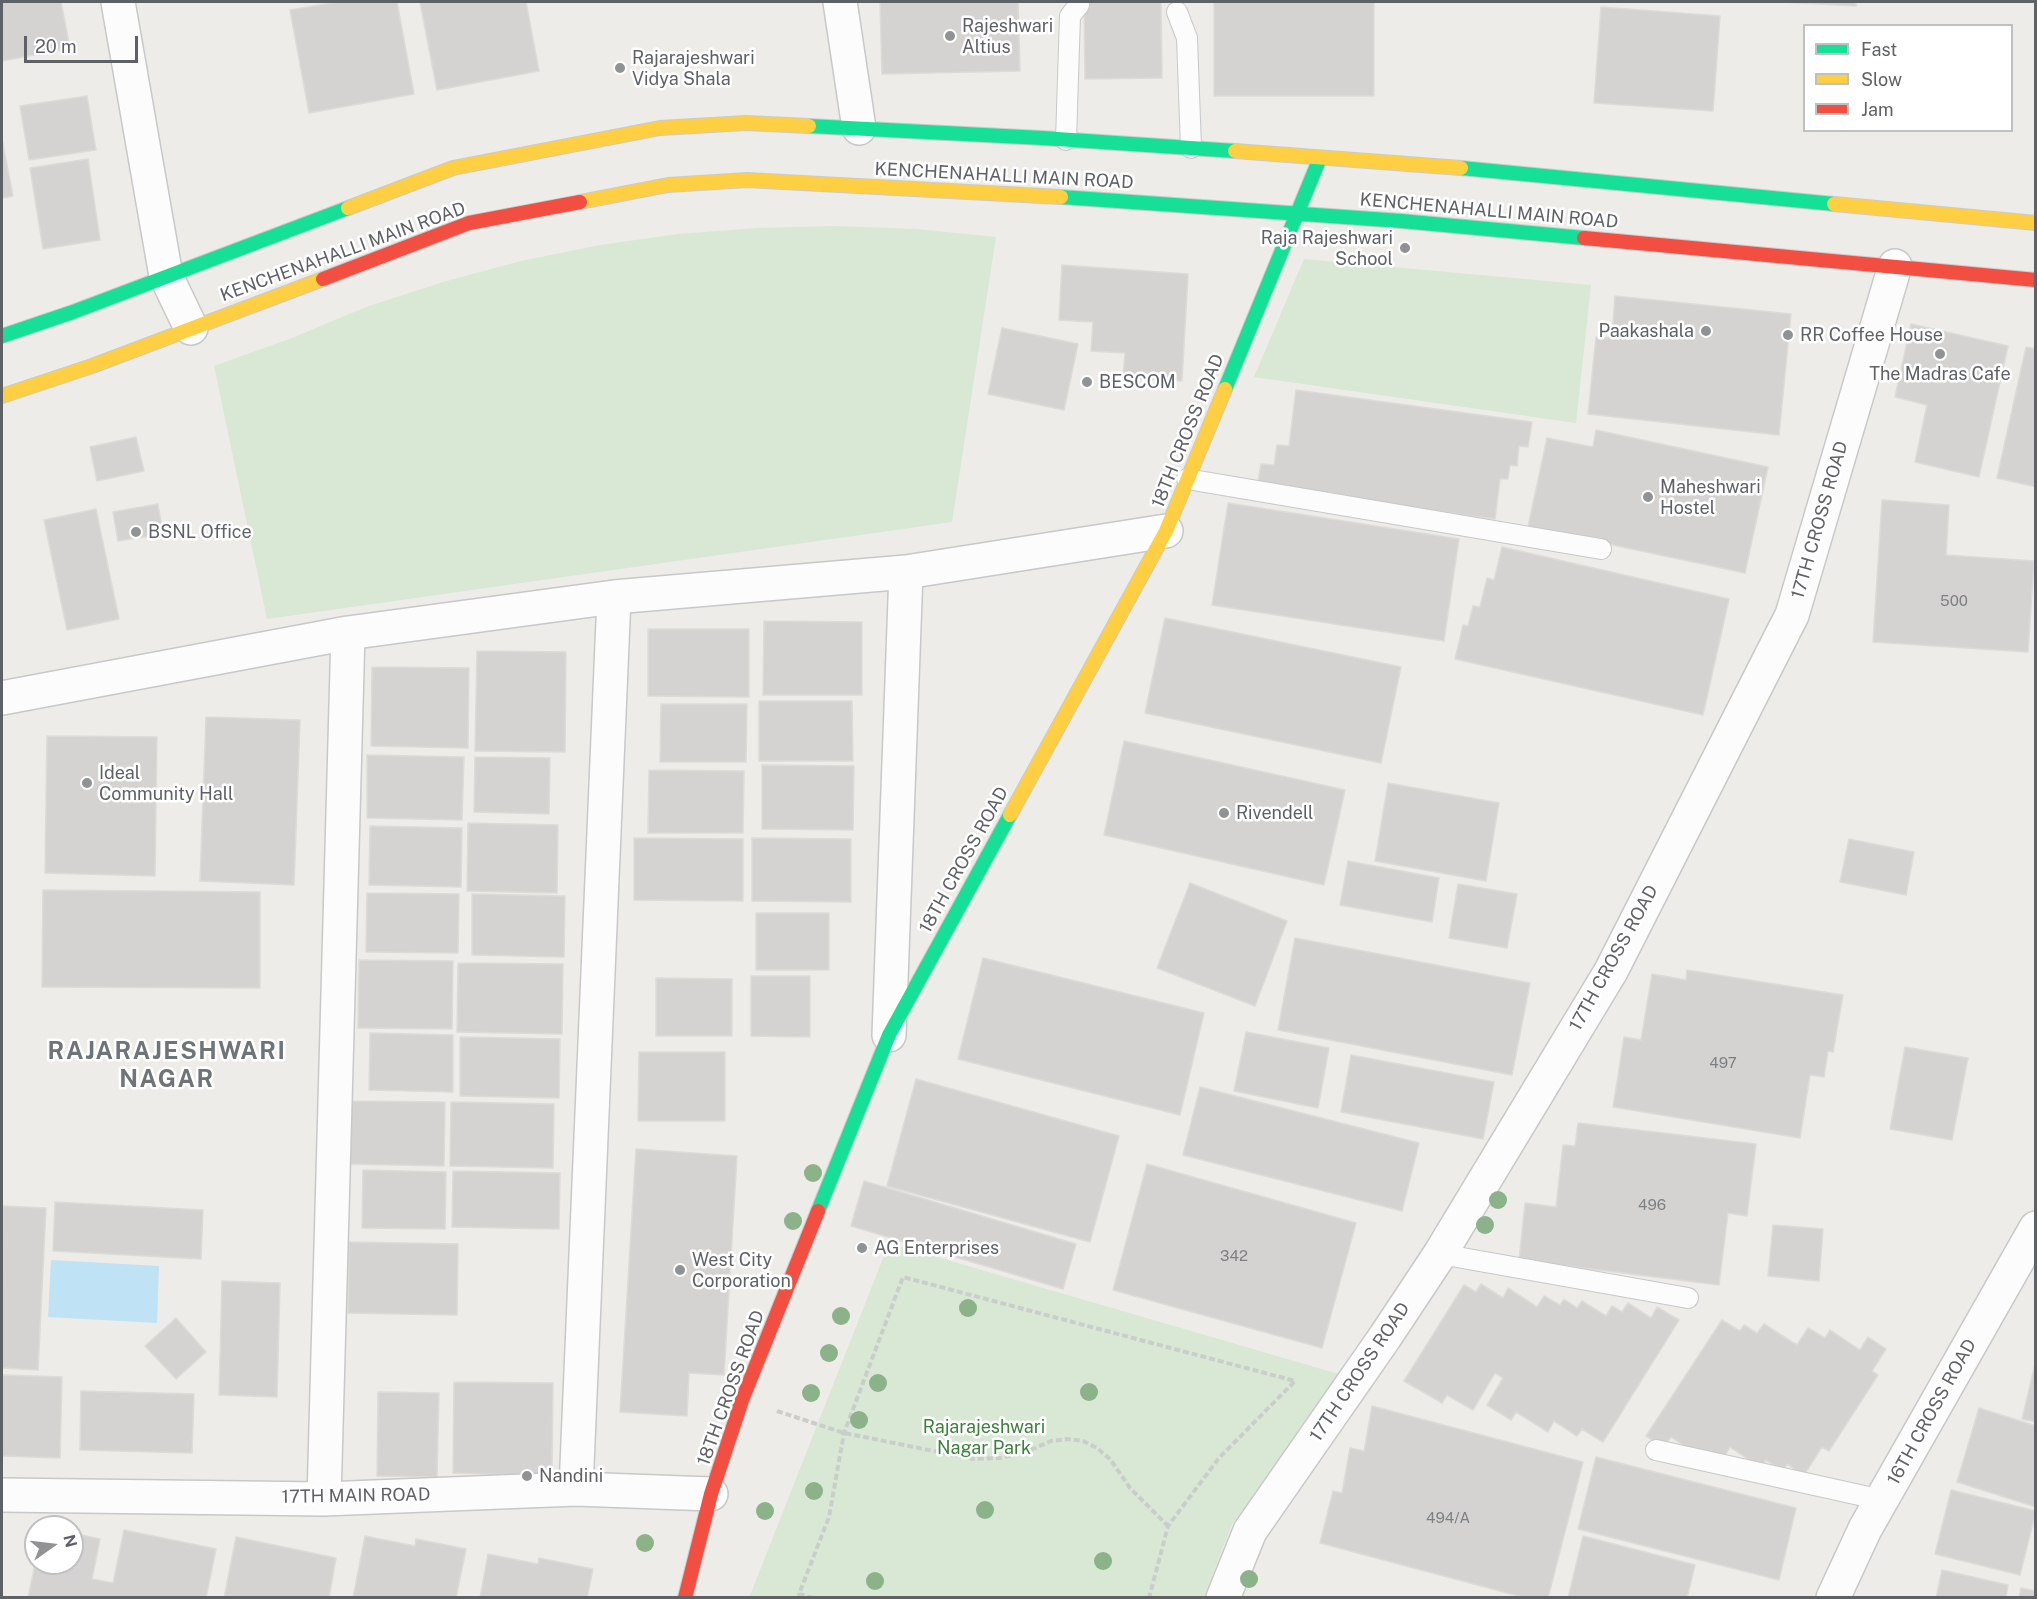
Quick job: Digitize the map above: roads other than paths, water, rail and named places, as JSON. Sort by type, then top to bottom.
[{"type":"main road","points":[[2,336],[453,168],[660,128],[746,123],[1065,140],[1429,165],[2036,223]]},
{"type":"main road","name":"18TH CROSS ROAD","points":[[685,1598],[711,1494],[742,1400],[889,1035],[1166,531],[1320,158]]},
{"type":"main road","name":"KENCHENAHALLI MAIN ROAD","points":[[2,396],[92,366],[469,223],[668,185],[747,180],[1038,195],[1401,220],[2036,280]]},
{"type":"street","points":[[118,2],[166,276],[191,328]]},
{"type":"street","points":[[840,2],[860,128]]},
{"type":"street","name":"17TH CROSS ROAD","points":[[1223,1598],[1250,1532],[1440,1254],[1611,971],[1792,615],[1895,266]]},
{"type":"street","points":[[2,698],[348,633],[614,597],[906,572],[1166,531]]},
{"type":"street","points":[[889,1035],[906,572]]},
{"type":"street","points":[[576,1489],[614,597]]},
{"type":"street","points":[[324,1498],[348,633]]},
{"type":"street","name":"16TH CROSS ROAD","points":[[1833,1598],[1866,1529],[2036,1228]]},
{"type":"street","name":"17TH MAIN ROAD","points":[[2,1495],[324,1498],[576,1489],[711,1494]]},
{"type":"lane","points":[[1065,140],[1070,16],[1079,4]]},
{"type":"lane","points":[[1177,12],[1187,38],[1191,148]]},
{"type":"lane","points":[[1187,479],[1601,549]]},
{"type":"lane","points":[[1440,1254],[1688,1298]]},
{"type":"lane","points":[[1656,1450],[1882,1500]]},
{"type":"water","points":[[51,1260],[159,1266],[157,1323],[48,1317]]},
{"type":"place","name":"Rajeshwari Altius","points":[[950,36]]},
{"type":"place","name":"Rajarajeshwari Vidya Shala","points":[[620,68]]},
{"type":"place","name":"Raja Rajeshwari School","points":[[1405,248]]},
{"type":"place","name":"Paakashala","points":[[1706,331]]},
{"type":"place","name":"RR Coffee House","points":[[1788,335]]},
{"type":"place","name":"The Madras Cafe","points":[[1940,354]]},
{"type":"place","name":"BESCOM","points":[[1087,382]]},
{"type":"place","name":"Maheshwari Hostel","points":[[1648,497]]},
{"type":"place","name":"BSNL Office","points":[[136,532]]},
{"type":"place","name":"Ideal Community Hall","points":[[87,783]]},
{"type":"place","name":"Rivendell","points":[[1224,813]]},
{"type":"place","name":"AG Enterprises","points":[[862,1248]]},
{"type":"place","name":"West City Corporation","points":[[680,1270]]},
{"type":"place","name":"Nandini","points":[[527,1476]]},
{"type":"district","name":"RAJARAJESHWARI NAGAR","points":[[167,1066]]},
{"type":"park label","name":"Rajarajeshwari Nagar Park","points":[[984,1437]]}]
